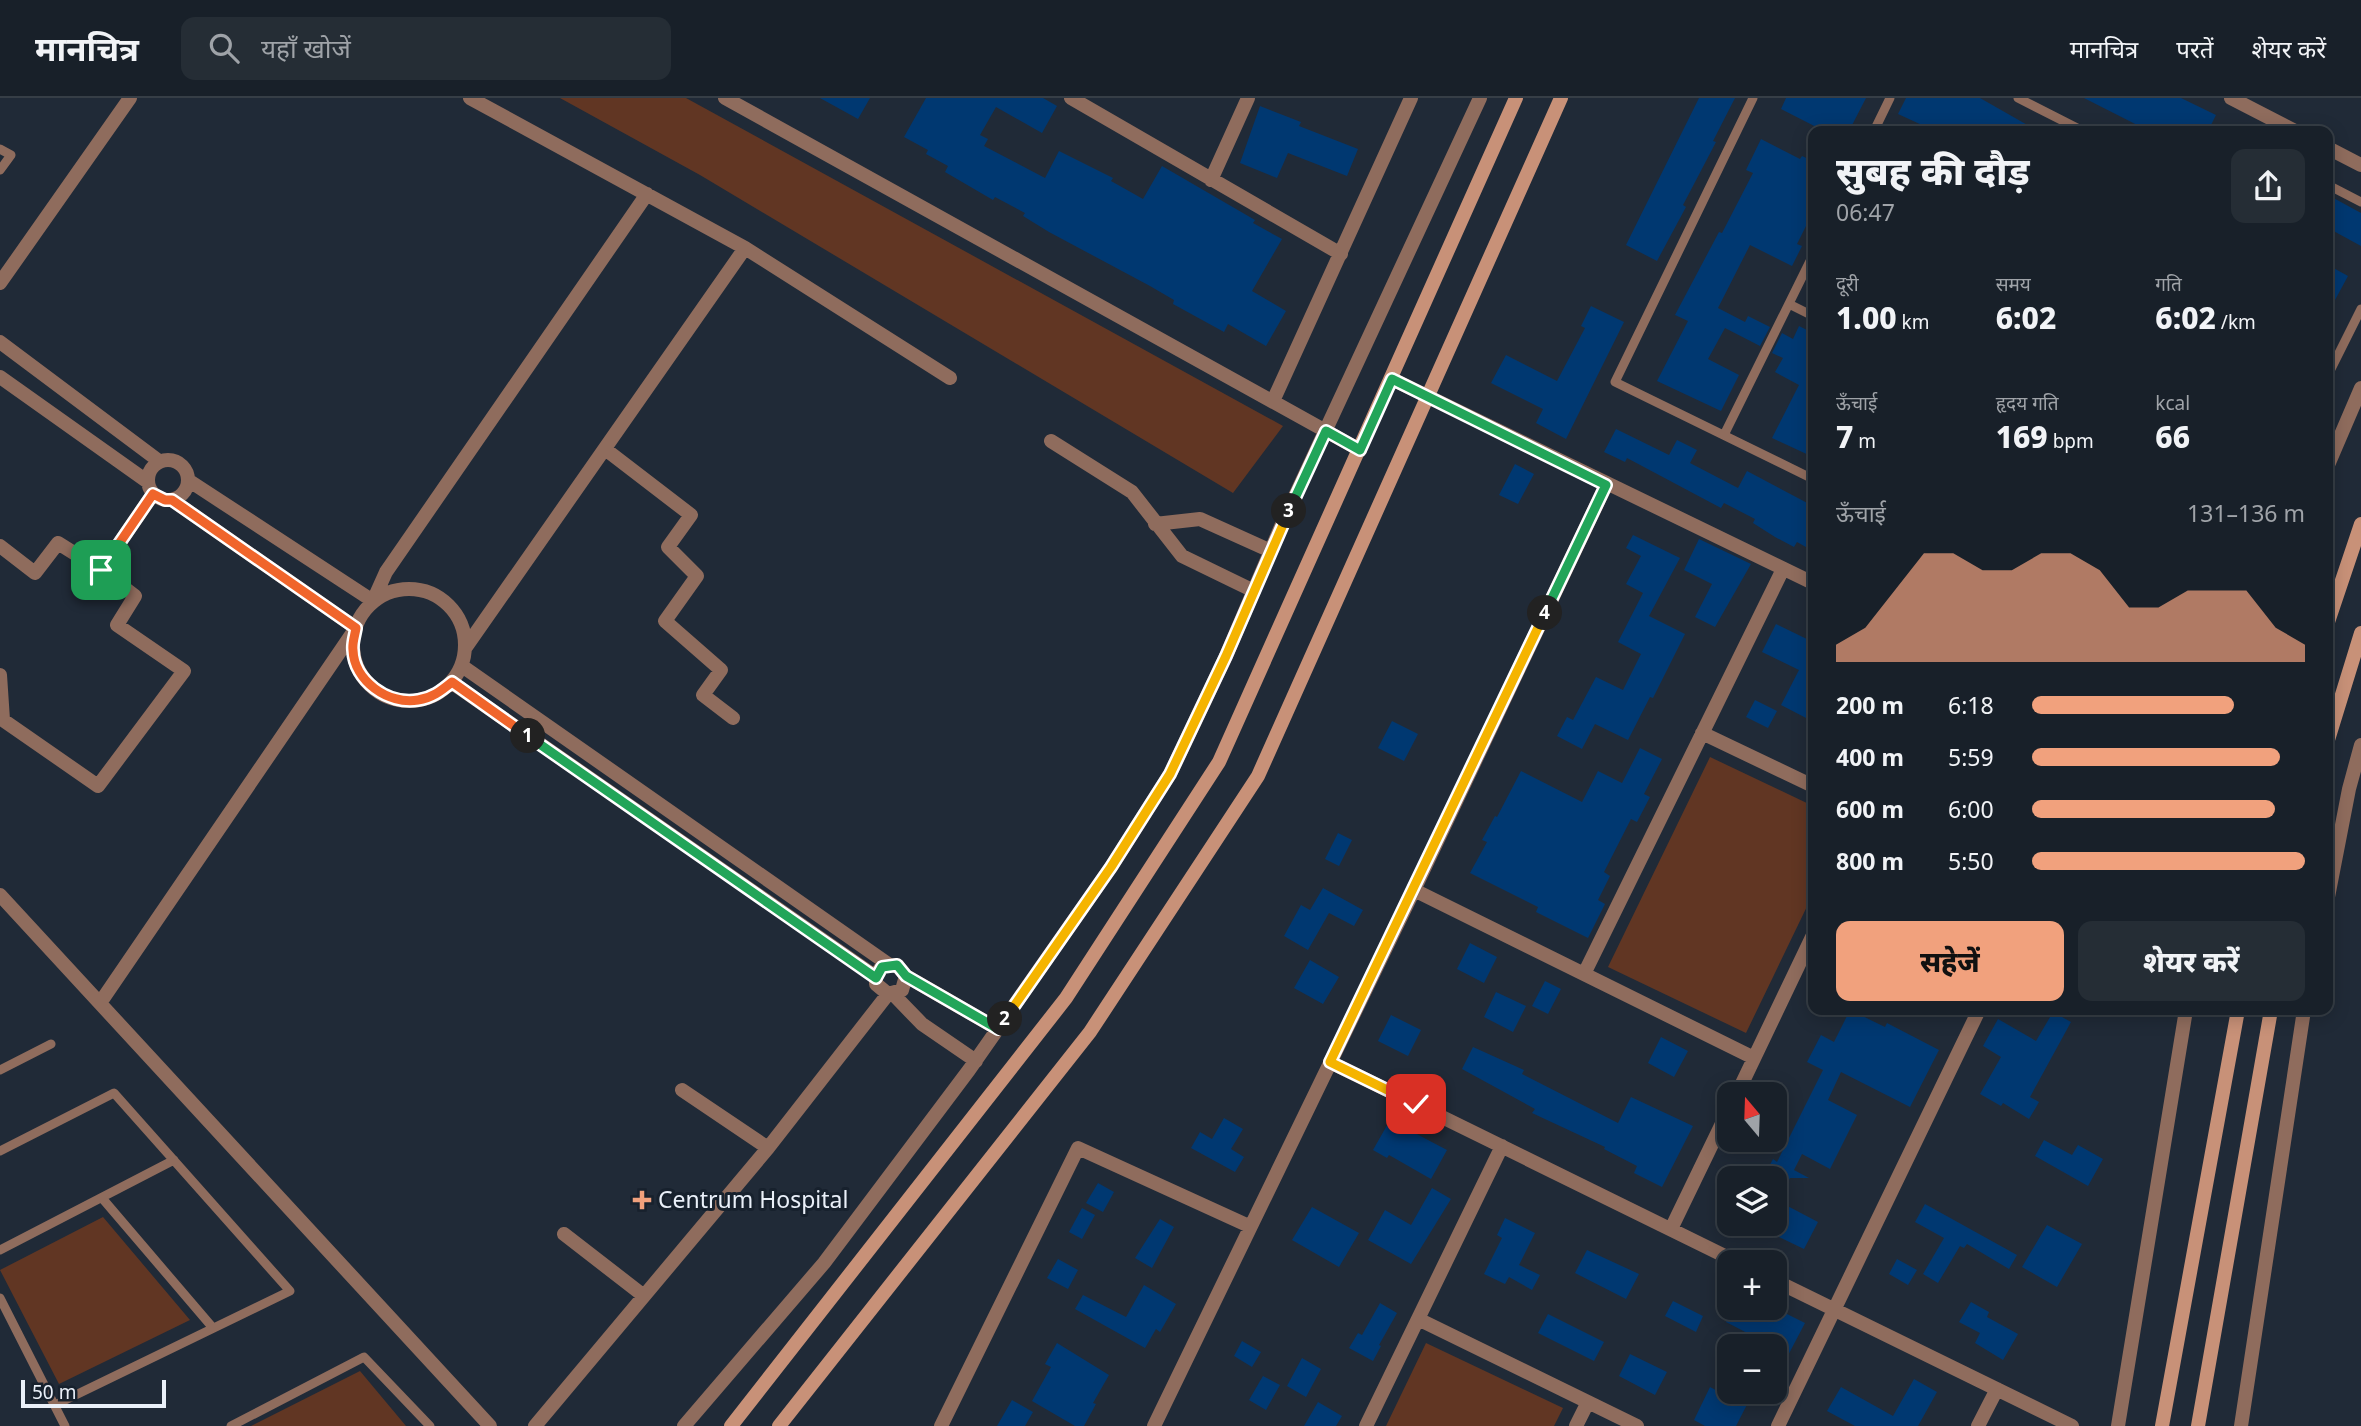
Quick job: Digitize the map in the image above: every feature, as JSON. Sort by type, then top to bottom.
[{"type":"street","points":[[0,283],[130,98]]},
{"type":"street","points":[[470,98],[745,248],[950,378]]},
{"type":"street","points":[[725,98],[1360,450]]},
{"type":"street","points":[[1072,98],[1341,254]]},
{"type":"street","points":[[1211,180],[1248,98]]},
{"type":"street","points":[[1273,401],[1411,98]]},
{"type":"street","points":[[684,1426],[824,1263],[975,1061],[1111,867],[1170,774],[1480,98]]},
{"type":"street","points":[[731,1426],[1066,998],[1212,773],[1392,379],[1516,98]]},
{"type":"street","points":[[779,1426],[1090,1032],[1258,776],[1561,98]]},
{"type":"street","points":[[2231,98],[2285,126]]},
{"type":"street","points":[[2333,151],[2361,165]]},
{"type":"street","points":[[373,601],[388,592],[406,588],[424,590],[440,597],[455,610],[464,628],[466,647],[462,666],[452,682],[436,695],[418,701],[398,700],[380,693],[366,682],[357,666],[353,649],[361,615],[373,601],[386,572],[647,194]]},
{"type":"street","points":[[466,647],[745,248]]},
{"type":"street","points":[[0,342],[159,461]]},
{"type":"street","points":[[0,377],[150,488],[165,500],[172,500],[184,493],[187,473],[178,462],[172,460],[159,461],[150,470],[150,488],[101,570]]},
{"type":"street","points":[[1392,379],[1808,581]]},
{"type":"street","points":[[2333,453],[2361,388]]},
{"type":"street","points":[[1051,441],[1132,492],[1182,556],[1254,591]]},
{"type":"street","points":[[605,449],[691,515],[668,547],[697,576],[665,621],[721,670],[703,695],[733,718]]},
{"type":"street","points":[[188,480],[373,601]]},
{"type":"street","points":[[1154,1426],[1414,890],[1606,485]]},
{"type":"street","points":[[172,500],[356,628]]},
{"type":"street","points":[[1155,524],[1200,519],[1271,551]]},
{"type":"street","points":[[2333,607],[2361,524]]},
{"type":"street","points":[[0,546],[35,573],[58,543],[101,570],[135,596],[117,625],[184,671],[98,786],[3,720],[0,675]]},
{"type":"street","points":[[1584,974],[1783,569]]},
{"type":"street","points":[[100,1003],[356,628]]},
{"type":"street","points":[[2333,724],[2361,633]]},
{"type":"street","points":[[462,666],[888,964],[901,967],[906,976],[998,1029]]},
{"type":"street","points":[[452,682],[876,978]]},
{"type":"street","points":[[1702,733],[1808,784]]},
{"type":"street","points":[[2333,871],[2349,789],[2361,745]]},
{"type":"street","points":[[1414,890],[1754,1058]]},
{"type":"street","points":[[0,895],[490,1426]]},
{"type":"street","points":[[1743,1082],[1808,945]]},
{"type":"street","points":[[888,964],[878,970],[876,978],[879,989],[890,994],[922,1024],[975,1061]]},
{"type":"street","points":[[540,1424],[768,1148],[890,994],[905,986],[906,976]]},
{"type":"street","points":[[1778,1426],[1977,1015]]},
{"type":"street","points":[[2118,1426],[2185,1015]]},
{"type":"street","points":[[2162,1426],[2237,1015]]},
{"type":"street","points":[[2198,1426],[2271,1015]]},
{"type":"street","points":[[2241,1426],[2303,1015]]},
{"type":"street","points":[[1330,1062],[1717,1252]]},
{"type":"street","points":[[682,1090],[768,1148]]},
{"type":"street","points":[[1671,1229],[1717,1134]]},
{"type":"street","points":[[1366,1426],[1502,1146]]},
{"type":"street","points":[[941,1426],[1078,1148],[1249,1226]]},
{"type":"street","points":[[564,1234],[644,1296]]},
{"type":"street","points":[[1787,1286],[2072,1426]]},
{"type":"street","points":[[1418,1319],[1637,1426]]},
{"type":"street","points":[[1978,1426],[1997,1389]]},
{"type":"street","points":[[1576,1426],[1588,1402]]},
{"type":"lane","points":[[1753,98],[1615,382],[1808,477]]},
{"type":"lane","points":[[1876,126],[1890,98]]},
{"type":"lane","points":[[2018,98],[2073,126]]},
{"type":"lane","points":[[0,149],[11,155],[0,170]]},
{"type":"lane","points":[[2333,188],[2361,202]]},
{"type":"lane","points":[[1724,435],[1808,265]]},
{"type":"lane","points":[[1789,304],[1808,314]]},
{"type":"lane","points":[[2333,365],[2361,309]]},
{"type":"lane","points":[[0,1070],[51,1044]]},
{"type":"lane","points":[[0,1151],[114,1093],[290,1291],[55,1405]]},
{"type":"lane","points":[[0,1250],[174,1160]]},
{"type":"lane","points":[[102,1198],[213,1328]]},
{"type":"lane","points":[[0,1298],[65,1426]]},
{"type":"lane","points":[[231,1426],[364,1357],[430,1426]]},
{"type":"shaded area","points":[[560,98],[686,98],[1283,426],[1233,493],[700,175]]},
{"type":"shaded area","points":[[1710,757],[1808,804],[1808,904],[1746,1033],[1608,967]]},
{"type":"shaded area","points":[[103,1217],[190,1320],[59,1384],[0,1270]]},
{"type":"shaded area","points":[[1426,1343],[1563,1408],[1554,1426],[1386,1426]]},
{"type":"shaded area","points":[[360,1371],[406,1426],[251,1426]]},
{"type":"building","points":[[820,98],[870,98],[858,119]]},
{"type":"building","points":[[926,98],[1043,98],[1057,106],[1042,133],[996,107],[980,135],[988,139],[984,146],[1045,178],[1059,151],[1113,178],[1111,181],[1143,199],[1162,166],[1255,220],[1253,223],[1282,239],[1252,291],[1286,311],[1266,346],[1228,324],[1224,332],[1173,304],[1174,300],[1150,286],[1049,232],[1023,216],[1025,213],[995,197],[993,200],[945,172],[948,166],[926,154],[928,150],[904,137]]},
{"type":"building","points":[[1699,98],[1735,98],[1713,141],[1716,142],[1683,205],[1686,207],[1657,261],[1626,245]]},
{"type":"building","points":[[1786,98],[1866,98],[1852,126],[1814,126],[1781,109]]},
{"type":"building","points":[[1906,98],[1980,98],[2029,126],[1924,126],[1898,114]]},
{"type":"building","points":[[2084,98],[2181,98],[2216,115],[2210,126],[2139,126]]},
{"type":"building","points":[[1260,106],[1301,122],[1299,126],[1358,149],[1347,176],[1288,153],[1277,178],[1240,163]]},
{"type":"building","points":[[1761,139],[1800,159],[1802,156],[1808,159],[1808,222],[1797,244],[1802,246],[1792,266],[1750,245],[1718,308],[1745,322],[1748,316],[1770,327],[1760,346],[1725,328],[1708,359],[1739,375],[1721,411],[1657,381],[1688,321],[1675,315],[1753,173],[1746,170]]},
{"type":"building","points":[[2333,198],[2361,213],[2361,246],[2333,231]]},
{"type":"building","points":[[2333,268],[2348,276],[2333,304]]},
{"type":"building","points":[[1591,306],[1624,322],[1566,439],[1536,423],[1543,409],[1491,383],[1506,355],[1557,381],[1585,328],[1581,326]]},
{"type":"building","points":[[1799,326],[1808,330],[1808,455],[1772,438],[1799,385],[1775,372],[1783,358],[1772,353],[1782,333],[1793,339]]},
{"type":"building","points":[[1616,429],[1669,455],[1677,440],[1697,450],[1690,463],[1738,488],[1747,471],[1808,503],[1808,548],[1797,542],[1794,547],[1775,537],[1753,523],[1755,519],[1724,503],[1721,508],[1627,458],[1625,462],[1604,452]]},
{"type":"building","points":[[1515,464],[1534,474],[1518,504],[1499,495]]},
{"type":"building","points":[[1633,535],[1680,558],[1649,616],[1685,634],[1653,698],[1650,697],[1628,740],[1595,724],[1582,749],[1557,736],[1567,717],[1573,720],[1596,677],[1623,690],[1641,654],[1618,642],[1643,593],[1626,584],[1641,556],[1626,548]]},
{"type":"building","points":[[1699,539],[1751,564],[1715,627],[1695,617],[1712,584],[1684,570]]},
{"type":"building","points":[[1776,624],[1808,640],[1808,719],[1781,705],[1799,670],[1762,652]]},
{"type":"building","points":[[1755,700],[1777,711],[1768,728],[1746,717]]},
{"type":"building","points":[[1392,721],[1418,734],[1404,761],[1378,748]]},
{"type":"building","points":[[1640,748],[1662,759],[1644,794],[1650,797],[1637,822],[1631,819],[1604,872],[1610,876],[1598,900],[1605,904],[1588,938],[1536,912],[1538,907],[1470,873],[1487,842],[1482,840],[1521,771],[1582,802],[1598,771],[1622,783]]},
{"type":"building","points":[[1338,833],[1352,840],[1339,866],[1325,859]]},
{"type":"building","points":[[1323,888],[1363,910],[1354,926],[1329,913],[1308,950],[1284,936],[1301,905],[1310,910]]},
{"type":"building","points":[[1470,943],[1497,957],[1484,983],[1457,969]]},
{"type":"building","points":[[1310,960],[1339,977],[1323,1004],[1294,988]]},
{"type":"building","points":[[1545,981],[1561,989],[1548,1014],[1532,1006]]},
{"type":"building","points":[[1496,992],[1526,1006],[1513,1032],[1484,1017]]},
{"type":"building","points":[[1391,1015],[1421,1030],[1408,1056],[1378,1041]]},
{"type":"building","points":[[1848,1015],[1860,1015],[1885,1027],[1887,1023],[1939,1050],[1910,1107],[1841,1072],[1828,1100],[1857,1115],[1830,1169],[1802,1154],[1794,1170],[1809,1178],[1790,1178],[1787,1184],[1787,1166],[1769,1166],[1773,1159],[1777,1162],[1782,1152],[1787,1152],[1787,1142],[1823,1070],[1807,1062],[1821,1035],[1834,1042]]},
{"type":"building","points":[[2051,1015],[2058,1015],[2071,1022],[2030,1097],[2039,1102],[2029,1119],[2003,1103],[2001,1106],[1980,1094],[2001,1057],[1983,1046],[1998,1019],[2036,1041]]},
{"type":"building","points":[[1661,1037],[1688,1051],[1674,1077],[1648,1063]]},
{"type":"building","points":[[1473,1047],[1524,1070],[1522,1074],[1618,1123],[1631,1097],[1693,1126],[1662,1187],[1634,1173],[1637,1166],[1604,1149],[1605,1147],[1532,1113],[1535,1109],[1462,1069]]},
{"type":"building","points":[[1224,1118],[1243,1129],[1231,1149],[1244,1157],[1235,1172],[1191,1148],[1200,1132],[1212,1139]]},
{"type":"building","points":[[1390,1120],[1447,1150],[1431,1179],[1389,1155],[1387,1158],[1373,1150]]},
{"type":"building","points":[[2044,1140],[2072,1155],[2078,1145],[2103,1159],[2088,1186],[2035,1156]]},
{"type":"building","points":[[1098,1183],[1114,1192],[1103,1212],[1086,1203]]},
{"type":"building","points":[[1432,1188],[1451,1199],[1411,1264],[1368,1240],[1385,1210],[1411,1225]]},
{"type":"building","points":[[1925,1204],[2017,1255],[2009,1269],[1967,1244],[1964,1248],[1960,1246],[1938,1283],[1923,1274],[1944,1238],[1915,1222]]},
{"type":"building","points":[[1787,1206],[1818,1222],[1804,1249],[1777,1236],[1787,1236]]},
{"type":"building","points":[[1312,1207],[1359,1233],[1339,1267],[1292,1240]]},
{"type":"building","points":[[1082,1208],[1095,1215],[1082,1239],[1069,1232]]},
{"type":"building","points":[[1505,1218],[1535,1233],[1519,1265],[1540,1275],[1532,1290],[1509,1277],[1505,1284],[1484,1274],[1502,1238],[1497,1235]]},
{"type":"building","points":[[1160,1219],[1174,1227],[1152,1268],[1135,1258]]},
{"type":"building","points":[[2047,1225],[2082,1244],[2057,1287],[2022,1267]]},
{"type":"building","points":[[1587,1250],[1639,1274],[1626,1299],[1575,1273]]},
{"type":"building","points":[[1058,1259],[1078,1270],[1068,1289],[1047,1278]]},
{"type":"building","points":[[1897,1259],[1917,1270],[1908,1285],[1889,1274]]},
{"type":"building","points":[[1144,1285],[1176,1304],[1160,1332],[1156,1329],[1145,1348],[1075,1309],[1083,1295],[1126,1317]]},
{"type":"building","points":[[1673,1301],[1703,1316],[1696,1332],[1665,1316]]},
{"type":"building","points":[[1971,1302],[1989,1312],[1987,1317],[2018,1334],[2003,1360],[1975,1343],[1980,1333],[1959,1322]]},
{"type":"building","points":[[1380,1303],[1397,1313],[1373,1361],[1349,1348],[1358,1333],[1362,1335]]},
{"type":"building","points":[[1548,1314],[1604,1342],[1594,1361],[1538,1333]]},
{"type":"building","points":[[1787,1314],[1805,1323],[1787,1357],[1787,1334],[1749,1334],[1726,1322],[1787,1320]]},
{"type":"building","points":[[1242,1341],[1261,1352],[1252,1367],[1234,1356]]},
{"type":"building","points":[[1057,1343],[1109,1375],[1084,1426],[1075,1426],[1032,1401],[1051,1367],[1045,1364]]},
{"type":"building","points":[[1630,1354],[1667,1372],[1655,1395],[1619,1376]]},
{"type":"building","points":[[1302,1358],[1321,1369],[1306,1397],[1287,1386]]},
{"type":"building","points":[[1263,1376],[1280,1385],[1266,1410],[1249,1400]]},
{"type":"building","points":[[1914,1379],[1937,1392],[1918,1426],[1855,1426],[1827,1411],[1841,1387],[1893,1416]]},
{"type":"building","points":[[1710,1387],[1717,1391],[1717,1404],[1747,1404],[1736,1426],[1705,1426],[1694,1420]]},
{"type":"building","points":[[1012,1400],[1033,1412],[1025,1426],[997,1426]]},
{"type":"building","points":[[1318,1402],[1342,1416],[1336,1426],[1304,1426]]},
{"type":"place","name":"Centrum Hospital","points":[[642,1200]]},
{"type":"route","points":[[101,570],[153,494],[165,500],[172,500],[356,628],[353,649],[357,666],[366,682],[380,693],[398,700],[418,701],[436,695],[452,682],[876,978],[882,967],[888,964],[897,965],[906,976],[998,1029],[1111,867],[1170,774],[1226,656],[1283,522],[1326,431],[1360,450],[1392,379],[1606,485],[1330,1062],[1416,1104]]}]
